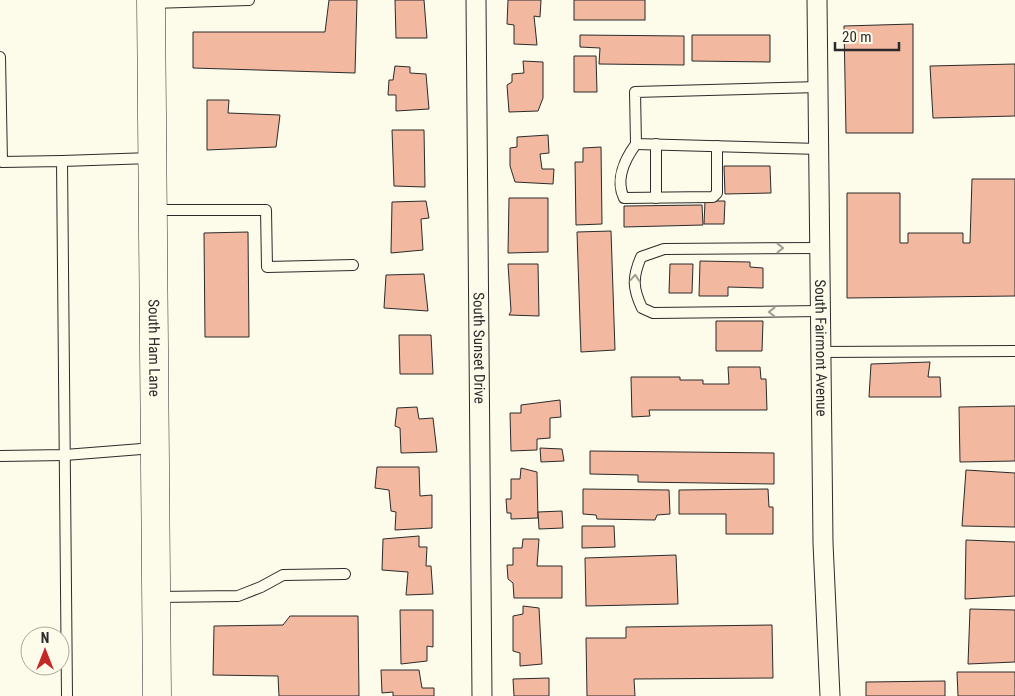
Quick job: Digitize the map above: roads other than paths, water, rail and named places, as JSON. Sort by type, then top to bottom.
[{"type":"main road","name":"South Ham Lane","points":[[151,1],[157,696]]},
{"type":"street","name":"South Sunset Drive","points":[[476,0],[482,696]]},
{"type":"street","name":"South Fairmont Avenue","points":[[817,0],[823,543],[830,696]]},
{"type":"lane","points":[[151,1],[249,0]]},
{"type":"lane","points":[[0,56],[1,162],[153,158]]},
{"type":"lane","points":[[717,146],[717,192],[713,197],[624,198],[620,191],[625,160],[636,144],[635,92],[819,87]]},
{"type":"lane","points":[[636,144],[820,148]]},
{"type":"lane","points":[[656,144],[656,198]]},
{"type":"lane","points":[[62,161],[67,696]]},
{"type":"lane","points":[[154,210],[266,210],[268,267],[353,265]]},
{"type":"lane","points":[[820,248],[664,249],[641,258],[635,270],[634,292],[642,308],[653,313],[820,312]]},
{"type":"lane","points":[[821,352],[1015,352]]},
{"type":"lane","points":[[0,456],[65,455],[155,448]]},
{"type":"lane","points":[[156,597],[238,596],[261,587],[283,575],[344,574]]}]
